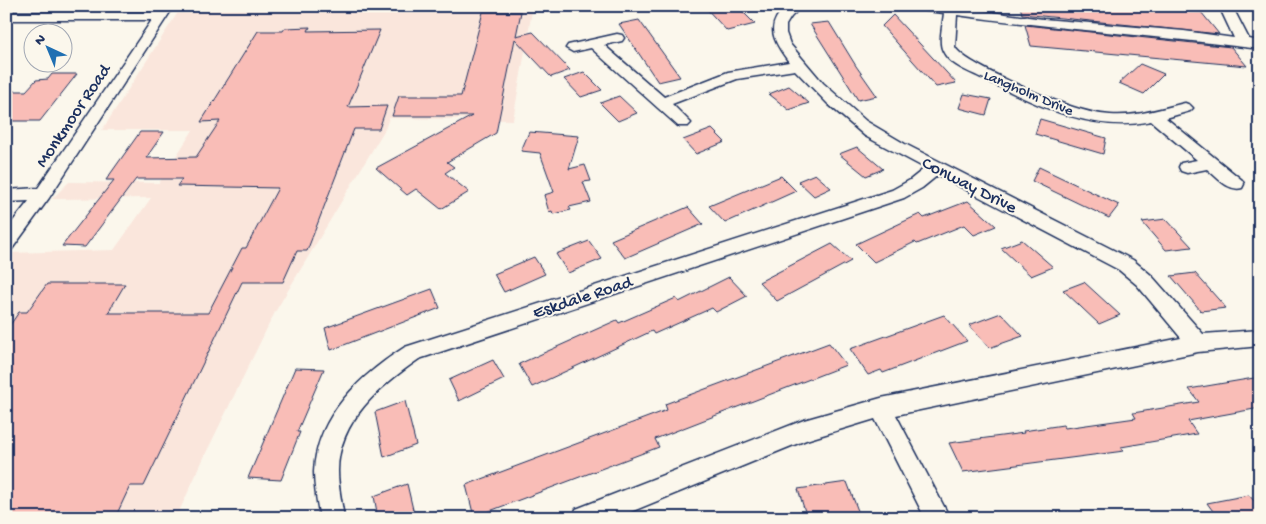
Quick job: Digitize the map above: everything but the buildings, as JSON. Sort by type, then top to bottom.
[{"type":"street","name":"Conway Drive","points":[[796,6],[782,18],[779,33],[788,51],[824,92],[858,123],[894,145],[1126,265],[1144,280],[1198,343]]},
{"type":"street","points":[[918,6],[1043,22],[1184,35],[1260,45]]},
{"type":"street","points":[[1225,6],[1244,43]]},
{"type":"street","points":[[6,16],[165,11]]},
{"type":"street","name":"Monkmoor Road","points":[[6,244],[43,194],[165,11]]},
{"type":"street","name":"Langholm Drive","points":[[952,11],[948,47],[956,58],[1052,104],[1084,115],[1117,120],[1132,120],[1185,108]]},
{"type":"street","points":[[573,48],[617,38]]},
{"type":"street","points":[[594,44],[683,123]]},
{"type":"street","points":[[662,103],[733,75],[769,68],[800,65]]},
{"type":"street","points":[[1154,116],[1236,184]]},
{"type":"street","points":[[1187,167],[1210,163]]},
{"type":"street","name":"Eskdale Road","points":[[332,518],[326,481],[328,456],[343,417],[355,399],[370,383],[388,368],[412,354],[898,194],[916,184],[936,167]]},
{"type":"street","points":[[6,196],[43,194]]},
{"type":"street","points":[[585,518],[804,430],[881,408],[1198,343],[1260,338]]},
{"type":"street","points":[[881,408],[938,518]]},
{"type":"shaded area","points":[[182,6],[506,6],[505,8],[532,11],[513,120],[389,118],[385,129],[275,312],[176,518],[6,518],[6,258],[10,253],[114,250],[151,198],[52,199],[69,182],[159,183],[193,130],[102,130]]}]
